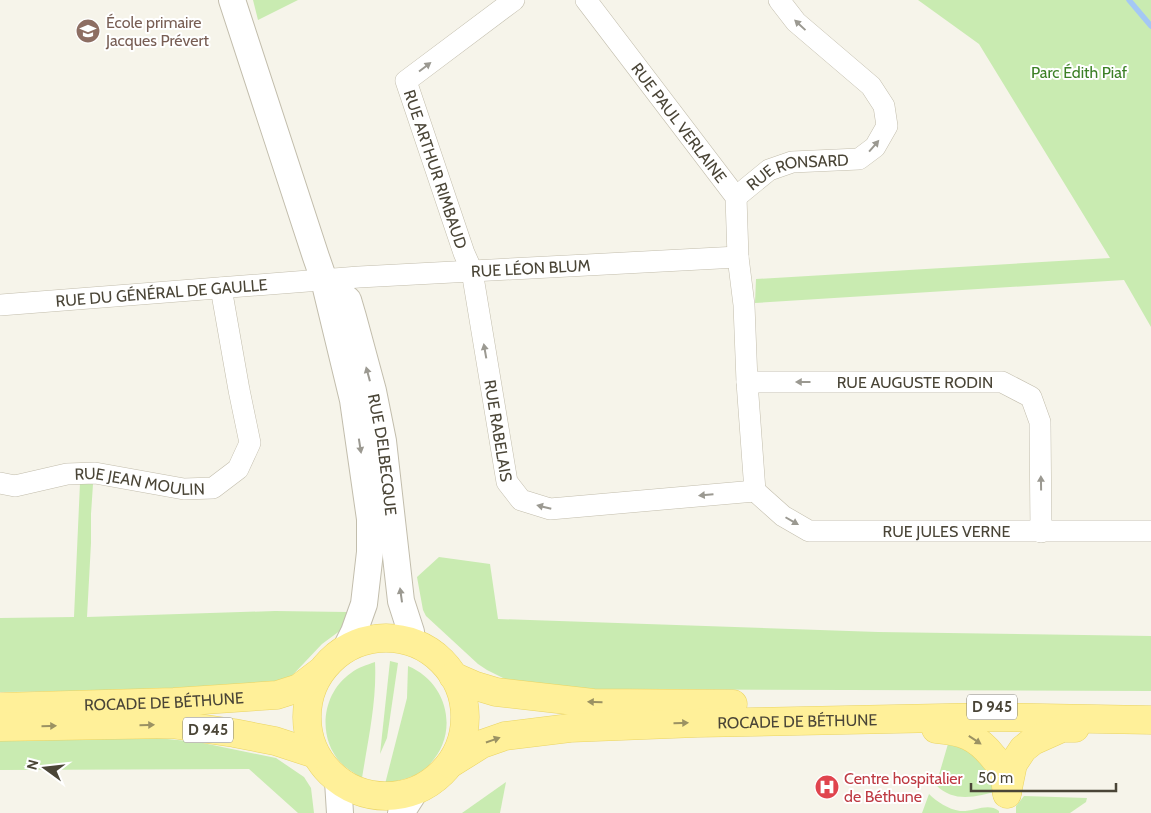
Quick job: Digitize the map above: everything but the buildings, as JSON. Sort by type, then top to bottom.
[{"type":"main road","points":[[370,639],[401,639],[412,642],[432,652],[444,663],[461,692],[465,711],[460,747],[450,764],[435,780],[408,802],[393,797],[369,797],[338,781],[325,769],[315,754],[308,734],[306,712],[311,691],[320,672],[346,648],[370,639]]},
{"type":"main road","name":"ROCADE DE BÉTHUNE","points":[[0,707],[174,702],[277,695],[299,688],[320,672]]},
{"type":"main road","name":"ROCADE DE BÉTHUNE","points":[[453,676],[496,692],[592,702],[918,708],[1151,706]]},
{"type":"main road","name":"ROCADE DE BÉTHUNE","points":[[450,764],[482,744],[505,736],[570,728],[697,723],[990,717],[1151,722]]},
{"type":"main road","points":[[843,720],[875,731],[932,729],[952,730],[966,734],[988,750],[996,761],[1004,774],[1007,794],[1013,764],[1023,749],[1032,741],[1062,728],[1126,726],[1151,722]]},
{"type":"main road","name":"ROCADE DE BÉTHUNE","points":[[0,727],[171,724],[275,741],[315,754]]},
{"type":"street","name":"RUE DELBECQUE","points":[[232,0],[324,280],[353,400],[370,519],[370,552],[364,604],[346,648]]},
{"type":"street","name":"RUE ARTHUR RIMBAUD","points":[[472,271],[461,244],[406,81],[514,0]]},
{"type":"street","name":"RUE PAUL VERLAINE","points":[[586,0],[736,197],[738,257],[744,305],[754,491]]},
{"type":"street","name":"RUE RONSARD","points":[[736,197],[769,170],[792,162],[859,159],[875,147],[887,126],[884,106],[871,86],[796,22],[779,0]]},
{"type":"street","name":"RUE LÉON BLUM","points":[[324,280],[738,257]]},
{"type":"street","name":"RUE RABELAIS","points":[[472,271],[507,482],[521,500],[550,509],[754,491]]},
{"type":"street","name":"RUE DELBECQUE","points":[[324,280],[348,300],[373,391],[383,441],[401,601],[411,632],[412,642]]},
{"type":"street","name":"RUE DU GÉNÉRAL DE GAULLE","points":[[0,305],[324,280]]},
{"type":"street","name":"RUE JEAN MOULIN","points":[[0,483],[15,486],[67,474],[95,473],[184,489],[213,488],[238,469],[250,443],[221,288]]},
{"type":"street","name":"RUE AUGUSTE RODIN","points":[[747,382],[1002,382],[1031,397],[1040,422],[1041,532]]},
{"type":"street","name":"RUE JULES VERNE","points":[[754,491],[783,516],[809,531],[1151,531]]},
{"type":"street","points":[[338,781],[340,813]]},
{"type":"green space","points":[[253,0],[298,0],[258,20]]},
{"type":"green space","name":"Parc Édith Piaf","points":[[918,0],[1151,0],[1151,327],[1124,280],[755,303],[756,279],[1110,258],[979,44]]},
{"type":"green space","points":[[80,483],[93,484],[87,617],[275,611],[347,612],[341,630],[322,644],[287,681],[235,690],[0,692],[0,618],[74,617]]},
{"type":"green space","points":[[439,557],[490,564],[498,619],[878,632],[1151,636],[1151,691],[544,689],[519,686],[478,664],[426,616],[423,610],[417,577]]},
{"type":"green space","points":[[390,661],[398,663],[387,738],[380,754]]},
{"type":"green space","points":[[375,662],[373,706],[362,778],[340,762],[333,752],[328,740],[326,715],[329,703],[341,681],[357,669]]},
{"type":"green space","points":[[408,666],[422,674],[433,684],[441,697],[447,725],[444,740],[438,754],[428,766],[418,774],[385,784],[407,698]]},
{"type":"green space","points":[[65,729],[198,742],[276,758],[304,777],[311,788],[314,813],[298,813],[249,769],[0,770],[0,732]]},
{"type":"green space","points":[[950,737],[975,749],[999,791],[958,797],[943,791],[936,785]]},
{"type":"green space","points":[[506,782],[500,813],[462,813]]},
{"type":"green space","points":[[929,794],[951,809],[965,811],[990,807],[995,808],[999,813],[922,813]]},
{"type":"green space","points":[[1024,796],[1087,798],[1086,802],[1070,813],[1016,813],[1016,806]]},
{"type":"waterway","points":[[1129,0],[1151,26]]},
{"type":"place","name":"École primaire Jacques Prévert","points":[[88,31]]},
{"type":"place","name":"Centre hospitalier de Béthune","points":[[827,787]]}]
